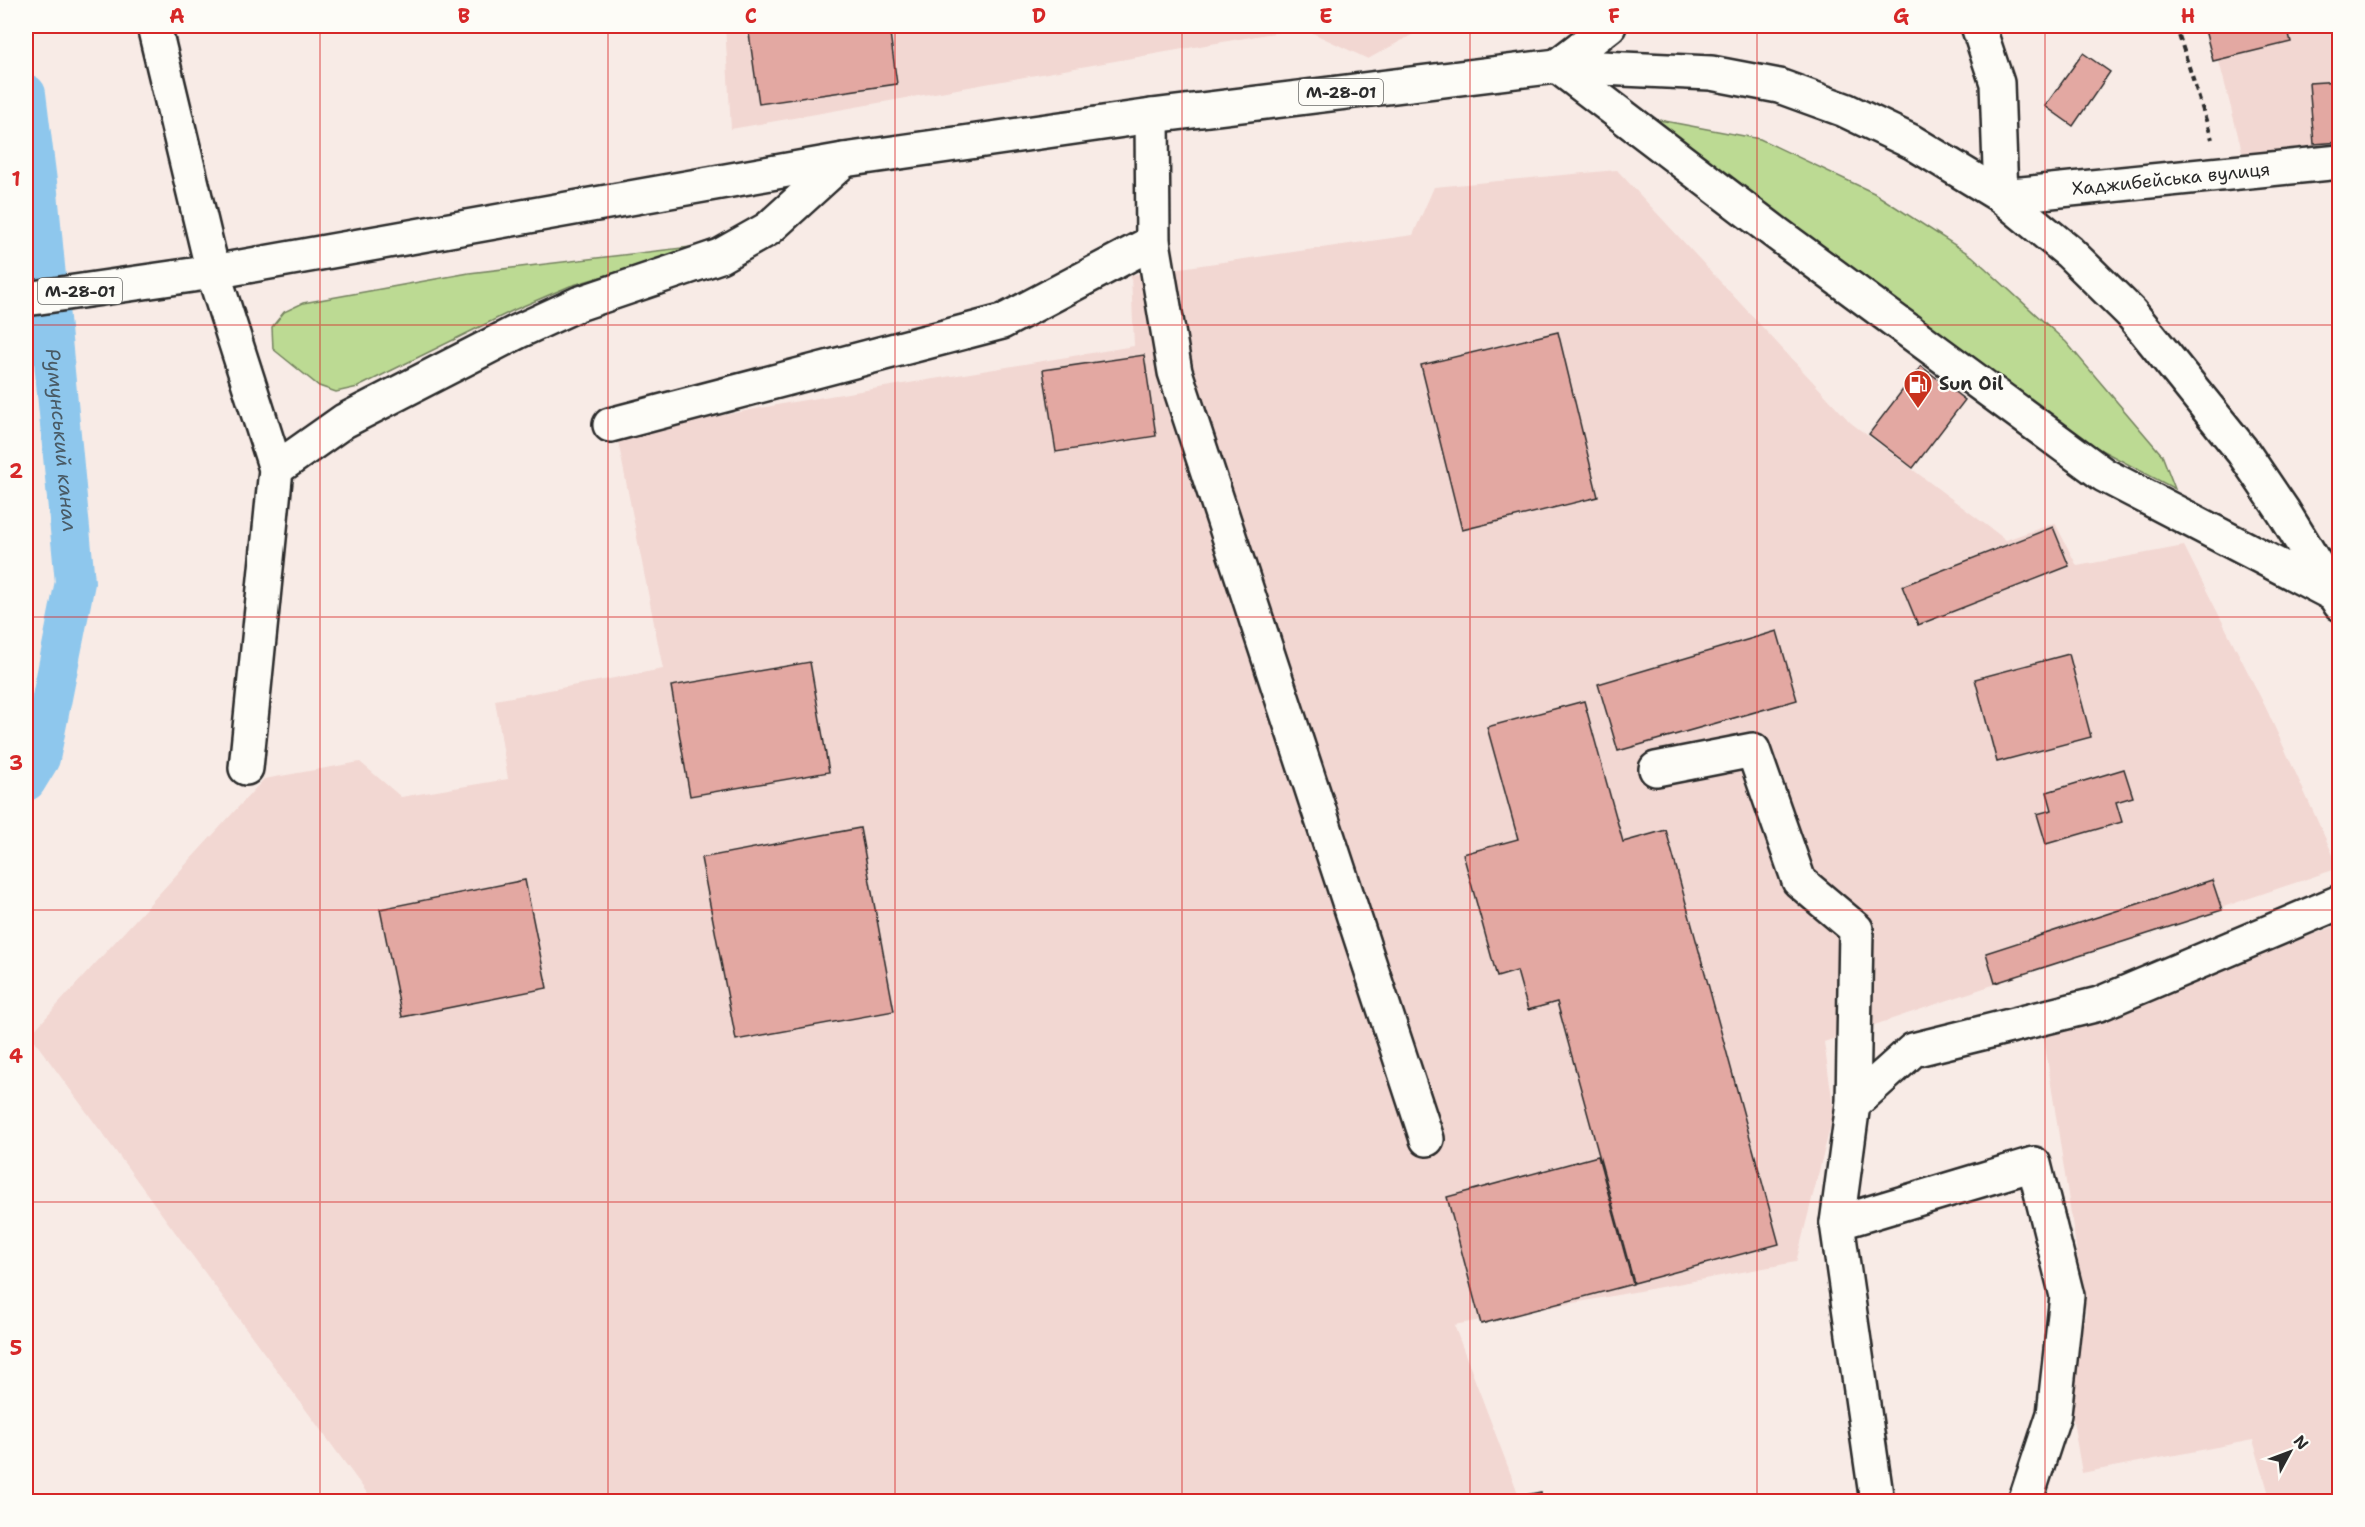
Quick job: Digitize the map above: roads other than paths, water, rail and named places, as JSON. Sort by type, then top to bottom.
[{"type":"main road","points":[[154,26],[213,272],[276,470],[246,768]]},
{"type":"main road","points":[[1609,26],[1557,66],[1776,233],[2104,475],[2337,599]]},
{"type":"main road","points":[[1978,26],[1997,83],[2001,196]]},
{"type":"main road","name":"М-28-01","points":[[26,299],[213,272],[844,160],[1152,116],[1557,66],[1711,73],[1779,86],[1845,110],[1912,142],[2001,196],[2069,252],[2138,321],[2242,452],[2337,599]]},
{"type":"main road","points":[[1152,116],[1154,242],[1175,372],[1427,1139]]},
{"type":"main road","points":[[276,470],[344,421],[517,332],[578,304],[720,256],[768,229],[844,160]]},
{"type":"main road","name":"Хаджибейська вулиця","points":[[2001,196],[2340,162]]},
{"type":"main road","points":[[610,425],[1002,322],[1154,242]]},
{"type":"main road","points":[[1656,769],[1754,750],[1799,881],[1856,929],[1853,1104],[1837,1223],[1877,1502]]},
{"type":"main road","points":[[1853,1104],[1913,1050],[2099,1004],[2340,902]]},
{"type":"main road","points":[[1837,1223],[2034,1164],[2067,1296],[2054,1414],[2025,1502]]},
{"type":"waterway","name":"Румунський канал","points":[[26,94],[37,182],[75,582],[40,758],[26,781]]},
{"type":"place","name":"Sun Oil","points":[[1918,410]]}]
